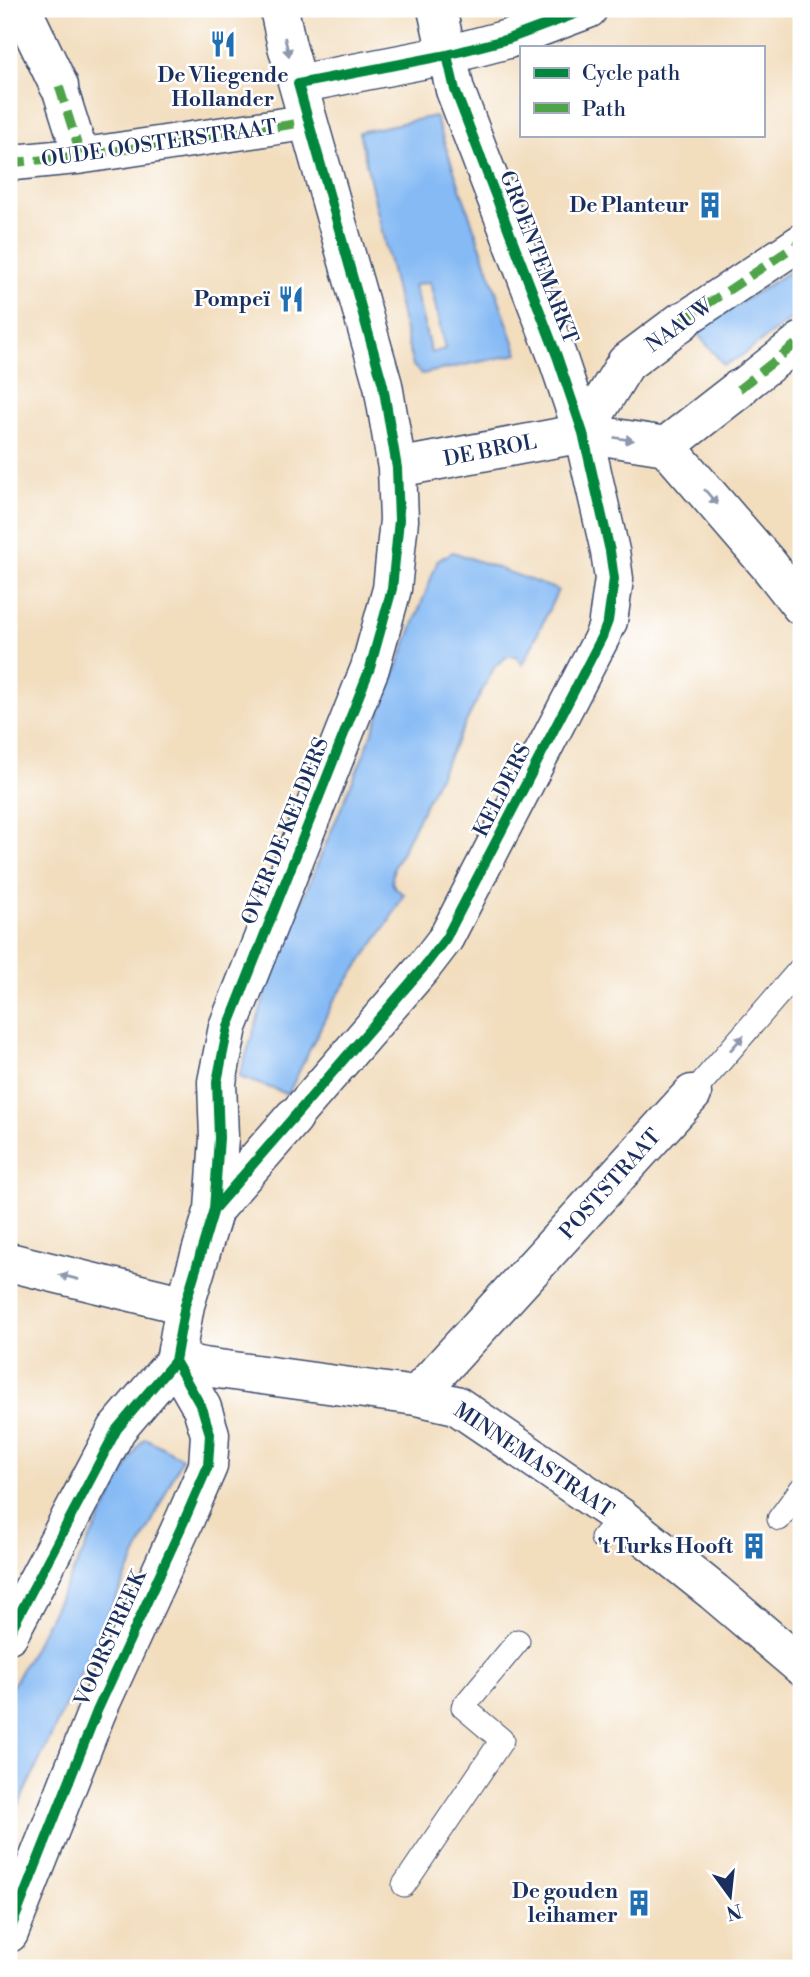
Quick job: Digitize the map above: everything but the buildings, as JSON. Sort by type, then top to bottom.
[{"type":"street","points":[[22,9],[59,86],[81,156]]},
{"type":"street","points":[[279,9],[308,122],[383,385],[397,468]]},
{"type":"street","name":"GROENTEMARKT","points":[[437,9],[455,90],[557,356],[583,433]]},
{"type":"street","points":[[298,84],[447,55],[508,39],[589,9]]},
{"type":"street","name":"OUDE OOSTERSTRAAT","points":[[9,163],[81,156],[308,122]]},
{"type":"street","name":"NAAUW","points":[[583,433],[626,363],[682,321],[801,242]]},
{"type":"street","points":[[801,340],[666,446],[801,606]]},
{"type":"street","name":"DE BROL","points":[[397,468],[583,433],[666,446]]},
{"type":"street","name":"KELDERS","points":[[294,1117],[446,938],[602,637],[608,621],[614,579],[583,433]]},
{"type":"street","name":"OVER DE KELDERS","points":[[185,1305],[214,1209],[219,1138],[217,1082],[228,1027],[370,668],[392,589],[398,520],[397,468]]},
{"type":"street","name":"POSTSTRAAT","points":[[416,1396],[692,1094]]},
{"type":"street","name":"OVER DE KELDERS","points":[[214,1209],[294,1117]]},
{"type":"street","points":[[9,1262],[185,1305],[175,1361],[117,1429],[9,1634]]},
{"type":"street","name":"MINNEMASTRAAT","points":[[175,1361],[416,1396],[456,1405],[611,1527],[722,1582],[801,1666]]},
{"type":"street","name":"VOORSTREEK","points":[[9,1933],[97,1711],[208,1466],[210,1434],[202,1408],[175,1361]]},
{"type":"lane","name":"POSTSTRAAT","points":[[692,1094],[801,968]]},
{"type":"lane","points":[[779,1519],[801,1489]]},
{"type":"lane","points":[[404,1885],[502,1740],[463,1707],[518,1640]]},
{"type":"water","points":[[435,116],[518,354],[422,374],[413,366],[359,132]],"holes":[[[430,282],[445,349],[431,353],[414,285]]]},
{"type":"water","points":[[801,264],[801,312],[741,356],[724,365],[697,333]]},
{"type":"water","points":[[453,552],[558,590],[523,665],[516,656],[508,656],[495,666],[394,867],[393,883],[396,889],[404,894],[388,923],[333,1002],[288,1094],[239,1077],[275,964],[364,754],[438,560]]},
{"type":"water","points":[[145,1438],[182,1458],[9,1825],[9,1692],[138,1446]]},
{"type":"marked path","points":[[59,86],[81,156]]},
{"type":"marked path","points":[[9,163],[81,156],[308,122]]},
{"type":"marked path","points":[[682,321],[801,242]]},
{"type":"marked path","points":[[739,389],[801,340]]},
{"type":"cycle path","points":[[9,1634],[117,1429],[175,1361],[185,1305],[214,1209],[219,1138],[217,1082],[228,1027],[370,668],[392,589],[399,520],[397,468],[383,385],[298,84],[447,55],[508,39],[588,9]]},
{"type":"cycle path","points":[[214,1209],[446,938],[608,621],[614,579],[583,433],[557,356],[455,90],[447,55]]},
{"type":"cycle path","points":[[9,1933],[97,1711],[208,1466],[210,1434],[202,1408],[175,1361]]},
{"type":"place","name":"De Vliegende Hollander","points":[[223,44]]},
{"type":"place","name":"De Planteur","points":[[710,205]]},
{"type":"place","name":"Pompeï","points":[[291,299]]},
{"type":"place","name":"'t Turks Hooft","points":[[754,1546]]},
{"type":"place","name":"De gouden leihamer","points":[[639,1903]]}]
